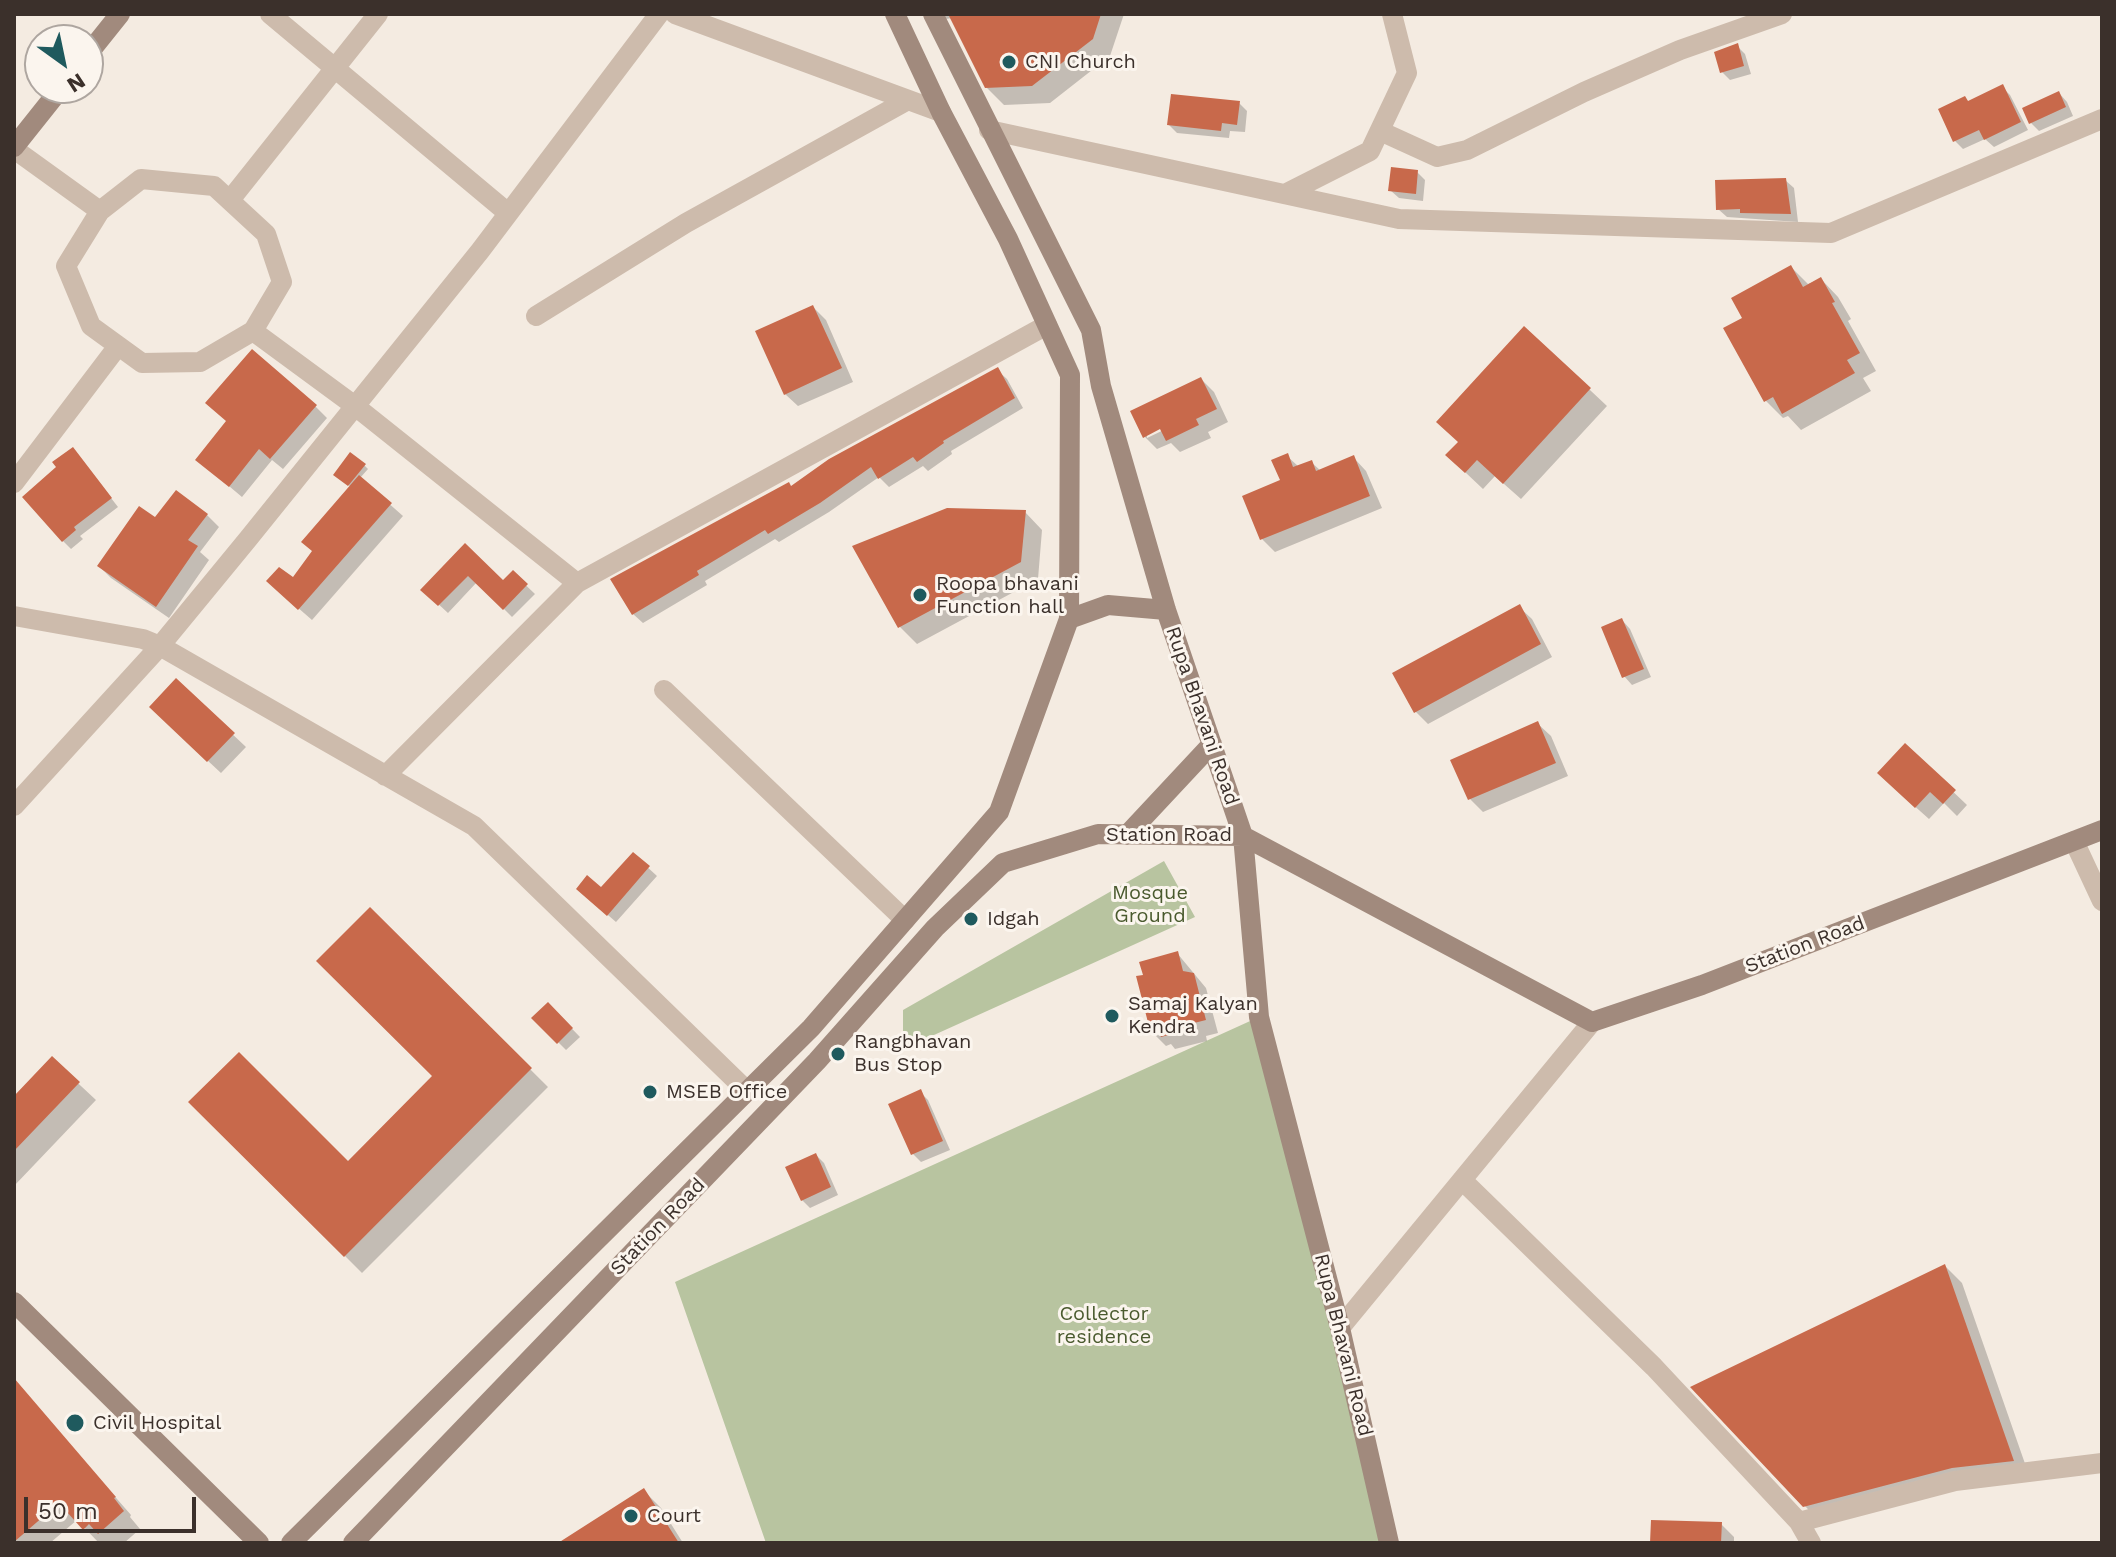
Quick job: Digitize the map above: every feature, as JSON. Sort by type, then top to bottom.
[{"type":"main road","points":[[104,34],[120,14]]},
{"type":"main road","points":[[291,1543],[811,1028],[999,812],[1069,619],[1070,375],[1008,239],[941,112],[895,14]]},
{"type":"main road","name":"Rupa Bhavani Road","points":[[933,14],[1091,330],[1101,386],[1166,610],[1243,836],[1259,1017],[1340,1328],[1389,1543]]},
{"type":"main road","points":[[14,148],[48,104]]},
{"type":"main road","points":[[1069,619],[1108,605],[1166,610]]},
{"type":"main road","points":[[1127,835],[1212,744]]},
{"type":"main road","name":"Station Road","points":[[353,1543],[817,1061],[935,928],[1003,863],[1098,834],[1243,836],[1592,1022],[1702,985],[2102,830]]},
{"type":"main road","points":[[14,1302],[259,1543]]},
{"type":"street","points":[[270,14],[508,213]]},
{"type":"street","points":[[230,200],[378,14]]},
{"type":"street","points":[[14,806],[160,646],[508,213],[659,14]]},
{"type":"street","points":[[675,14],[941,112]]},
{"type":"street","points":[[1285,194],[1370,151],[1407,73],[1392,14]]},
{"type":"street","points":[[1380,131],[1437,157],[1467,150],[1584,92],[1680,50],[1782,14]]},
{"type":"street","points":[[536,316],[686,223],[908,100]]},
{"type":"street","points":[[989,130],[1399,219],[1831,233],[2102,119]]},
{"type":"street","points":[[14,148],[100,211]]},
{"type":"street","points":[[141,179],[214,186],[230,200],[266,234],[282,282],[253,331],[200,362],[142,363],[91,326],[66,266],[100,211],[141,179]]},
{"type":"street","points":[[385,776],[577,583],[1047,325]]},
{"type":"street","points":[[253,331],[355,406],[577,583]]},
{"type":"street","points":[[14,483],[118,346]]},
{"type":"street","points":[[14,616],[143,639],[160,646],[474,826],[747,1091]]},
{"type":"street","points":[[664,690],[905,920]]},
{"type":"street","points":[[2074,841],[2102,901]]},
{"type":"street","points":[[1340,1328],[1592,1022]]},
{"type":"street","points":[[1462,1180],[1654,1367],[1799,1522],[1811,1543]]},
{"type":"street","points":[[1799,1522],[1955,1481],[2102,1463]]},
{"type":"green space","name":"Mosque Ground","points":[[1164,861],[1195,917],[903,1049],[903,1010]]},
{"type":"green space","name":"Collector residence","points":[[1259,1017],[1386,1543],[766,1543],[675,1282]]},
{"type":"building","name":"CNI Church","points":[[948,14],[1101,14],[1093,39],[1032,86],[985,88]]},
{"type":"building","points":[[1738,43],[1744,66],[1720,73],[1714,52]]},
{"type":"building","points":[[2003,84],[2021,122],[1984,140],[1979,130],[1953,142],[1938,109],[1965,96],[1968,101]]},
{"type":"building","points":[[2059,91],[2066,107],[2029,124],[2022,108]]},
{"type":"building","points":[[1171,94],[1240,101],[1237,125],[1222,123],[1221,131],[1167,125]]},
{"type":"building","points":[[1391,167],[1418,170],[1416,194],[1388,191]]},
{"type":"building","points":[[1786,178],[1791,214],[1716,210],[1715,180]]},
{"type":"building","points":[[1791,265],[1803,287],[1821,277],[1860,353],[1847,360],[1855,373],[1782,414],[1773,397],[1764,402],[1723,328],[1742,318],[1731,298]]},
{"type":"building","points":[[813,305],[842,368],[784,395],[755,331]]},
{"type":"building","points":[[1524,326],[1591,388],[1503,484],[1477,460],[1465,473],[1445,455],[1458,442],[1436,422]]},
{"type":"building","points":[[252,349],[317,405],[270,459],[259,449],[229,487],[195,460],[226,421],[205,403]]},
{"type":"building","points":[[998,367],[1015,398],[943,441],[917,462],[913,457],[878,479],[871,467],[820,503],[768,534],[765,530],[632,615],[610,579],[789,482],[791,486],[829,459]]},
{"type":"building","points":[[1201,377],[1217,409],[1196,419],[1199,425],[1166,441],[1160,429],[1143,438],[1130,411]]},
{"type":"building","points":[[73,447],[112,498],[74,527],[76,530],[62,542],[22,497],[56,467],[52,462]]},
{"type":"building","points":[[350,452],[366,464],[348,486],[333,475]]},
{"type":"building","points":[[1288,453],[1293,467],[1312,460],[1316,471],[1354,455],[1370,496],[1260,540],[1242,496],[1280,480],[1271,460]]},
{"type":"building","points":[[359,475],[392,503],[298,610],[266,581],[279,567],[293,577],[312,551],[301,542]]},
{"type":"building","points":[[176,490],[208,514],[188,540],[198,546],[156,607],[97,566],[139,506],[155,517]]},
{"type":"building","name":"Roopa bhavani Function hall","points":[[947,508],[1026,510],[1021,562],[898,628],[852,546]]},
{"type":"building","points":[[465,543],[503,580],[513,570],[528,584],[503,610],[468,576],[438,606],[420,590]]},
{"type":"building","points":[[1520,604],[1541,644],[1414,713],[1392,673]]},
{"type":"building","points":[[1622,618],[1644,669],[1622,678],[1601,627]]},
{"type":"building","points":[[176,678],[235,733],[207,762],[149,707]]},
{"type":"building","points":[[1538,721],[1556,763],[1468,800],[1450,760]]},
{"type":"building","points":[[1905,743],[1956,790],[1943,804],[1930,792],[1915,808],[1877,773]]},
{"type":"building","points":[[633,852],[650,866],[607,916],[576,889],[587,875],[601,887]]},
{"type":"building","points":[[370,907],[532,1068],[344,1257],[188,1102],[239,1052],[348,1161],[432,1076],[316,961]]},
{"type":"building","points":[[1178,951],[1183,971],[1194,973],[1206,1020],[1194,1023],[1195,1028],[1161,1037],[1159,1032],[1151,1034],[1136,976],[1143,975],[1139,962]]},
{"type":"building","points":[[548,1002],[573,1028],[557,1044],[531,1018]]},
{"type":"building","points":[[52,1056],[80,1082],[14,1151],[14,1096]]},
{"type":"building","points":[[921,1089],[943,1141],[911,1155],[888,1104]]},
{"type":"building","points":[[816,1153],[831,1187],[801,1201],[785,1167]]},
{"type":"building","points":[[1945,1264],[2014,1461],[1952,1468],[1803,1507],[1690,1387]]},
{"type":"building","points":[[14,1378],[116,1497],[124,1511],[98,1534],[89,1524],[83,1530],[59,1503],[14,1542]]},
{"type":"building","name":"Court","points":[[644,1488],[679,1543],[558,1543]]},
{"type":"building","points":[[1651,1520],[1722,1522],[1721,1543],[1650,1543]]},
{"type":"place","name":"CNI Church","points":[[1009,62]]},
{"type":"place","name":"Roopa bhavani Function hall","points":[[920,595]]},
{"type":"place","name":"Idgah","points":[[971,919]]},
{"type":"place","name":"Samaj Kalyan Kendra","points":[[1112,1016]]},
{"type":"place","name":"Rangbhavan Bus Stop","points":[[838,1054]]},
{"type":"place","name":"MSEB Office","points":[[650,1092]]},
{"type":"place","name":"Civil Hospital","points":[[75,1423]]},
{"type":"place","name":"Court","points":[[631,1516]]}]
